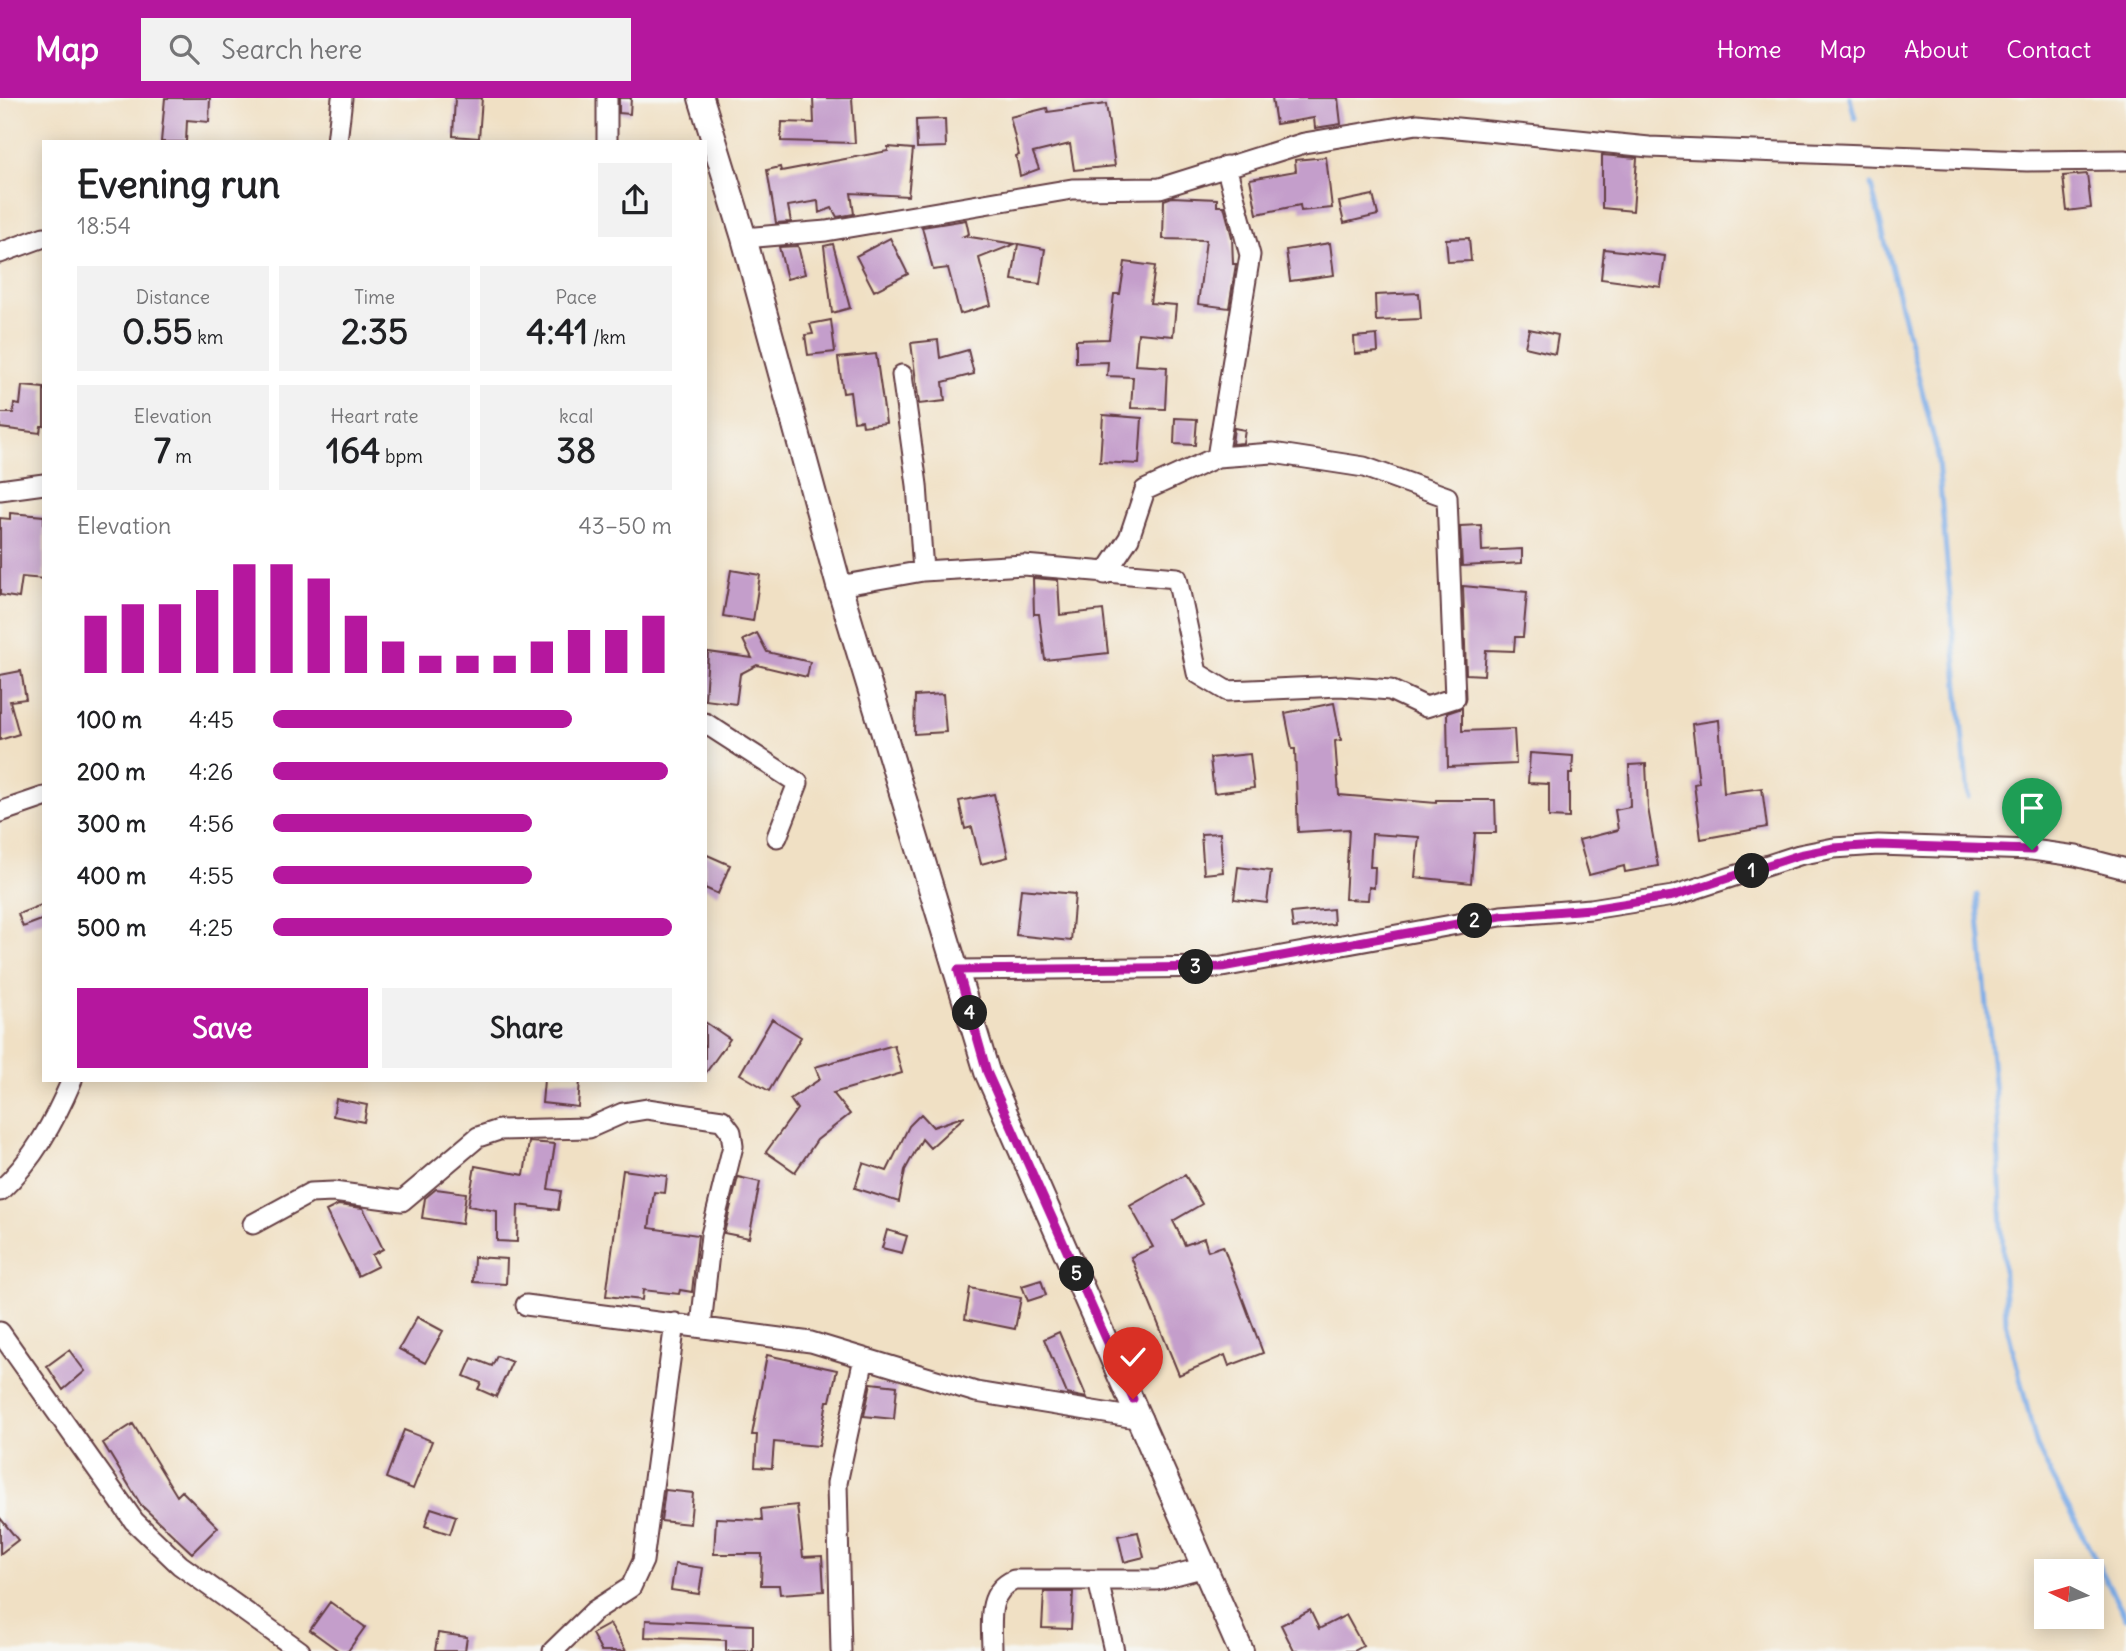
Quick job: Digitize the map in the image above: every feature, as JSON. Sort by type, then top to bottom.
[{"type":"main road","points":[[701,98],[744,238],[839,586],[987,1072],[1142,1419],[1241,1651]]},
{"type":"street","points":[[337,140],[342,98]]},
{"type":"street","points":[[607,98],[607,140]]},
{"type":"street","points":[[744,238],[826,231],[1072,189],[1160,188],[1304,144],[1417,124],[1649,147],[2027,161],[2126,160]]},
{"type":"street","points":[[1217,457],[1250,255],[1226,166]]},
{"type":"street","points":[[0,253],[42,238]]},
{"type":"street","points":[[902,375],[917,485],[923,571]]},
{"type":"street","points":[[839,586],[923,571],[1024,565],[1105,574],[1177,578],[1197,673],[1227,691],[1340,686],[1390,690],[1426,707],[1455,698],[1447,497],[1364,467],[1273,453],[1217,457],[1145,490],[1129,538],[1105,574]]},
{"type":"street","points":[[0,490],[42,484]]},
{"type":"street","points":[[707,724],[797,783],[777,837]]},
{"type":"street","points":[[0,812],[42,798]]},
{"type":"street","points":[[958,970],[1222,967],[1501,916],[1591,909],[1673,896],[1799,855],[1834,848],[1878,845],[2032,850],[2076,856],[2126,869]]},
{"type":"street","points":[[0,1191],[33,1154],[52,1126],[71,1082]]},
{"type":"street","points":[[253,1224],[310,1193],[333,1192],[402,1201],[478,1137],[499,1130],[589,1128],[623,1113],[648,1109],[722,1120],[731,1132],[733,1146],[711,1235],[701,1326]]},
{"type":"street","points":[[526,1305],[675,1322],[811,1342],[976,1392],[1142,1419]]},
{"type":"street","points":[[553,1651],[594,1611],[631,1587],[643,1562],[675,1322]]},
{"type":"street","points":[[0,1332],[134,1521],[180,1565],[300,1651]]},
{"type":"street","points":[[841,1651],[837,1483],[863,1357]]},
{"type":"street","points":[[992,1651],[993,1601],[1000,1586],[1014,1580],[1156,1580],[1205,1567]]},
{"type":"street","points":[[1098,1580],[1114,1651]]},
{"type":"building","points":[[165,98],[210,98],[209,122],[187,120],[186,140],[161,140]]},
{"type":"building","points":[[455,98],[482,98],[479,138],[453,136]]},
{"type":"building","points":[[619,98],[631,98],[630,114],[619,113]]},
{"type":"building","points":[[813,98],[852,98],[855,143],[781,141],[782,122],[814,123]]},
{"type":"building","points":[[1272,98],[1338,98],[1341,124],[1315,128],[1314,118],[1276,124]]},
{"type":"building","points":[[1106,104],[1115,166],[1074,170],[1070,144],[1033,153],[1039,169],[1020,176],[1016,156],[1019,155],[1010,117],[1047,108],[1048,112]]},
{"type":"building","points":[[945,119],[946,147],[917,148],[916,120]]},
{"type":"building","points":[[888,147],[913,149],[908,196],[851,193],[854,214],[837,217],[832,208],[819,213],[818,201],[788,206],[791,222],[776,223],[767,170],[780,167],[781,171],[888,151]]},
{"type":"building","points":[[1602,155],[1637,158],[1633,211],[1602,208]]},
{"type":"building","points":[[1326,157],[1332,208],[1301,211],[1300,205],[1257,214],[1250,179],[1296,171],[1295,160]]},
{"type":"building","points":[[2087,174],[2091,208],[2067,211],[2063,176]]},
{"type":"building","points":[[1373,195],[1378,215],[1344,223],[1339,202]]},
{"type":"building","points":[[1172,197],[1217,199],[1217,206],[1224,206],[1232,237],[1233,264],[1236,264],[1229,308],[1198,304],[1206,240],[1163,239],[1164,200]]},
{"type":"building","points":[[966,220],[969,234],[964,236],[1015,244],[979,258],[991,305],[960,314],[948,268],[933,270],[922,227]]},
{"type":"building","points":[[890,238],[908,274],[874,291],[856,256]]},
{"type":"building","points":[[1469,238],[1471,261],[1448,262],[1446,239]]},
{"type":"building","points":[[1330,243],[1334,275],[1290,281],[1286,250]]},
{"type":"building","points":[[833,244],[850,308],[832,313],[824,246]]},
{"type":"building","points":[[1018,244],[1045,249],[1040,284],[1012,280]]},
{"type":"building","points":[[798,246],[805,274],[787,279],[779,247]]},
{"type":"building","points":[[1604,249],[1665,256],[1661,287],[1601,279]]},
{"type":"building","points":[[1125,262],[1155,266],[1150,303],[1176,305],[1173,336],[1138,333],[1135,365],[1167,367],[1165,409],[1131,408],[1133,377],[1107,376],[1108,362],[1076,363],[1076,340],[1109,339],[1114,294],[1120,294]]},
{"type":"building","points":[[1419,293],[1421,319],[1376,321],[1375,295]]},
{"type":"building","points":[[831,320],[835,352],[808,355],[805,335],[813,334],[810,324]]},
{"type":"building","points":[[1529,329],[1558,335],[1555,354],[1525,347]]},
{"type":"building","points":[[1377,335],[1378,352],[1355,354],[1354,337]]},
{"type":"building","points":[[938,340],[940,358],[968,350],[974,374],[943,382],[945,401],[919,404],[911,343]]},
{"type":"building","points":[[876,354],[886,423],[863,426],[862,420],[854,421],[850,392],[843,393],[838,358]]},
{"type":"building","points":[[22,386],[42,388],[40,433],[0,428],[0,413],[13,413],[14,404],[20,405]]},
{"type":"building","points":[[1103,415],[1142,418],[1139,464],[1100,462]]},
{"type":"building","points":[[1175,418],[1197,419],[1195,445],[1174,444]]},
{"type":"building","points":[[1234,428],[1245,430],[1243,443],[1232,444]]},
{"type":"building","points":[[10,513],[42,516],[42,579],[22,577],[19,598],[0,595],[0,518],[10,519]]},
{"type":"building","points":[[1481,525],[1482,551],[1522,549],[1522,563],[1462,566],[1460,526]]},
{"type":"building","points":[[731,570],[760,575],[753,621],[723,616]]},
{"type":"building","points":[[1033,578],[1058,580],[1060,615],[1103,610],[1108,653],[1045,660],[1039,614],[1034,614]]},
{"type":"building","points":[[1463,586],[1527,592],[1523,637],[1515,637],[1514,651],[1486,650],[1484,675],[1466,674]]},
{"type":"building","points":[[757,633],[767,652],[810,662],[807,677],[757,665],[740,674],[736,704],[707,700],[708,652],[752,658],[743,640]]},
{"type":"building","points":[[21,671],[26,699],[10,701],[19,734],[0,740],[0,675]]},
{"type":"building","points":[[943,694],[946,732],[914,734],[915,696]]},
{"type":"building","points":[[1334,703],[1341,740],[1335,741],[1339,795],[1436,803],[1436,800],[1495,800],[1496,833],[1475,833],[1471,883],[1415,877],[1419,837],[1372,834],[1370,867],[1375,867],[1374,888],[1369,887],[1368,900],[1345,899],[1349,829],[1298,832],[1295,749],[1292,749],[1285,713]]},
{"type":"building","points":[[1462,708],[1462,731],[1514,729],[1516,764],[1448,767],[1447,713]]},
{"type":"building","points":[[1719,720],[1724,793],[1762,788],[1767,827],[1701,839],[1694,784],[1699,783],[1692,724]]},
{"type":"building","points":[[1530,753],[1573,756],[1572,774],[1569,774],[1569,818],[1549,817],[1549,784],[1528,783]]},
{"type":"building","points":[[1250,754],[1254,788],[1214,793],[1210,758]]},
{"type":"building","points":[[1646,764],[1648,808],[1658,866],[1625,872],[1624,866],[1589,875],[1579,840],[1618,830],[1615,810],[1630,807],[1629,765]]},
{"type":"building","points":[[994,794],[1008,857],[981,864],[972,827],[965,829],[959,801]]},
{"type":"building","points":[[1220,833],[1223,872],[1204,874],[1201,834]]},
{"type":"building","points":[[707,855],[730,865],[718,894],[707,889]]},
{"type":"building","points":[[1238,867],[1271,871],[1267,903],[1234,899]]},
{"type":"building","points":[[1021,889],[1075,894],[1071,941],[1016,935]]},
{"type":"building","points":[[42,905],[42,920],[23,927],[18,914]]},
{"type":"building","points":[[1333,909],[1334,924],[1293,928],[1291,913]]},
{"type":"building","points":[[772,1019],[801,1037],[769,1091],[740,1074]]},
{"type":"building","points":[[707,1023],[730,1039],[707,1071]]},
{"type":"building","points":[[894,1045],[902,1073],[833,1093],[850,1114],[817,1140],[795,1172],[766,1152],[797,1109],[790,1099],[820,1079],[815,1067]]},
{"type":"building","points":[[544,1082],[580,1082],[578,1107],[542,1103]]},
{"type":"building","points":[[336,1099],[367,1105],[364,1122],[333,1116]]},
{"type":"building","points":[[921,1114],[933,1127],[965,1116],[930,1148],[922,1139],[905,1170],[899,1202],[855,1188],[863,1163],[887,1171],[909,1126]]},
{"type":"building","points":[[529,1142],[555,1144],[548,1189],[561,1191],[558,1210],[518,1205],[517,1242],[497,1241],[497,1211],[468,1206],[475,1166],[524,1175]]},
{"type":"building","points":[[623,1170],[667,1176],[665,1193],[654,1192],[649,1228],[698,1235],[692,1292],[680,1290],[679,1294],[643,1290],[642,1300],[606,1296]]},
{"type":"building","points":[[1185,1175],[1202,1204],[1173,1221],[1185,1245],[1204,1238],[1208,1251],[1223,1246],[1263,1353],[1229,1366],[1225,1355],[1179,1375],[1131,1257],[1153,1247],[1130,1206]]},
{"type":"building","points":[[738,1177],[760,1182],[749,1238],[724,1233]]},
{"type":"building","points":[[436,1189],[466,1193],[462,1224],[422,1218],[425,1198]]},
{"type":"building","points":[[338,1205],[363,1208],[383,1249],[372,1255],[378,1266],[358,1276],[326,1211]]},
{"type":"building","points":[[887,1230],[907,1236],[902,1253],[882,1248]]},
{"type":"building","points":[[474,1257],[507,1259],[506,1284],[473,1282]]},
{"type":"building","points":[[1041,1280],[1046,1295],[1028,1301],[1022,1286]]},
{"type":"building","points":[[970,1288],[1021,1298],[1015,1329],[965,1319]]},
{"type":"building","points":[[417,1317],[443,1331],[425,1363],[399,1349]]},
{"type":"building","points":[[1059,1332],[1087,1398],[1067,1394],[1044,1339]]},
{"type":"building","points":[[69,1350],[85,1371],[63,1390],[47,1366]]},
{"type":"building","points":[[767,1355],[837,1370],[830,1401],[827,1401],[819,1446],[774,1442],[772,1468],[755,1467],[757,1435],[752,1435]]},
{"type":"building","points":[[497,1356],[512,1362],[496,1397],[478,1389],[481,1383],[464,1376],[472,1358],[492,1366]]},
{"type":"building","points":[[871,1383],[897,1386],[894,1419],[864,1416]]},
{"type":"building","points":[[133,1424],[177,1496],[182,1491],[218,1527],[192,1553],[141,1505],[103,1443]]},
{"type":"building","points":[[404,1430],[432,1441],[413,1489],[386,1478]]},
{"type":"building","points":[[665,1490],[693,1493],[690,1524],[661,1521]]},
{"type":"building","points":[[797,1505],[803,1557],[822,1556],[824,1591],[780,1594],[779,1585],[761,1585],[762,1554],[714,1554],[716,1518],[762,1520],[761,1509]]},
{"type":"building","points":[[431,1508],[456,1516],[450,1534],[425,1526]]},
{"type":"building","points":[[0,1518],[18,1540],[0,1554]]},
{"type":"building","points":[[1138,1532],[1144,1557],[1124,1562],[1118,1536]]},
{"type":"building","points":[[675,1564],[703,1568],[699,1594],[671,1590]]},
{"type":"building","points":[[1044,1592],[1073,1592],[1071,1629],[1042,1628]]},
{"type":"building","points":[[330,1602],[365,1627],[348,1651],[339,1651],[310,1630]]},
{"type":"building","points":[[1310,1610],[1319,1629],[1346,1615],[1363,1646],[1354,1651],[1294,1651],[1281,1625]]},
{"type":"building","points":[[646,1620],[753,1625],[753,1651],[726,1651],[726,1640],[645,1637]]},
{"type":"building","points":[[610,1624],[626,1651],[601,1651],[592,1634]]},
{"type":"building","points":[[438,1633],[467,1637],[465,1651],[435,1651]]},
{"type":"waterway","points":[[1850,98],[1855,118]]},
{"type":"waterway","points":[[1871,185],[1937,451],[1968,797]]},
{"type":"waterway","points":[[1977,895],[1997,1117],[2006,1322],[2037,1447],[2126,1618]]},
{"type":"route","points":[[1133,1399],[987,1072],[958,970],[1222,967],[1501,916],[1591,909],[1673,896],[1799,855],[1834,848],[1878,845],[2032,850]]}]
